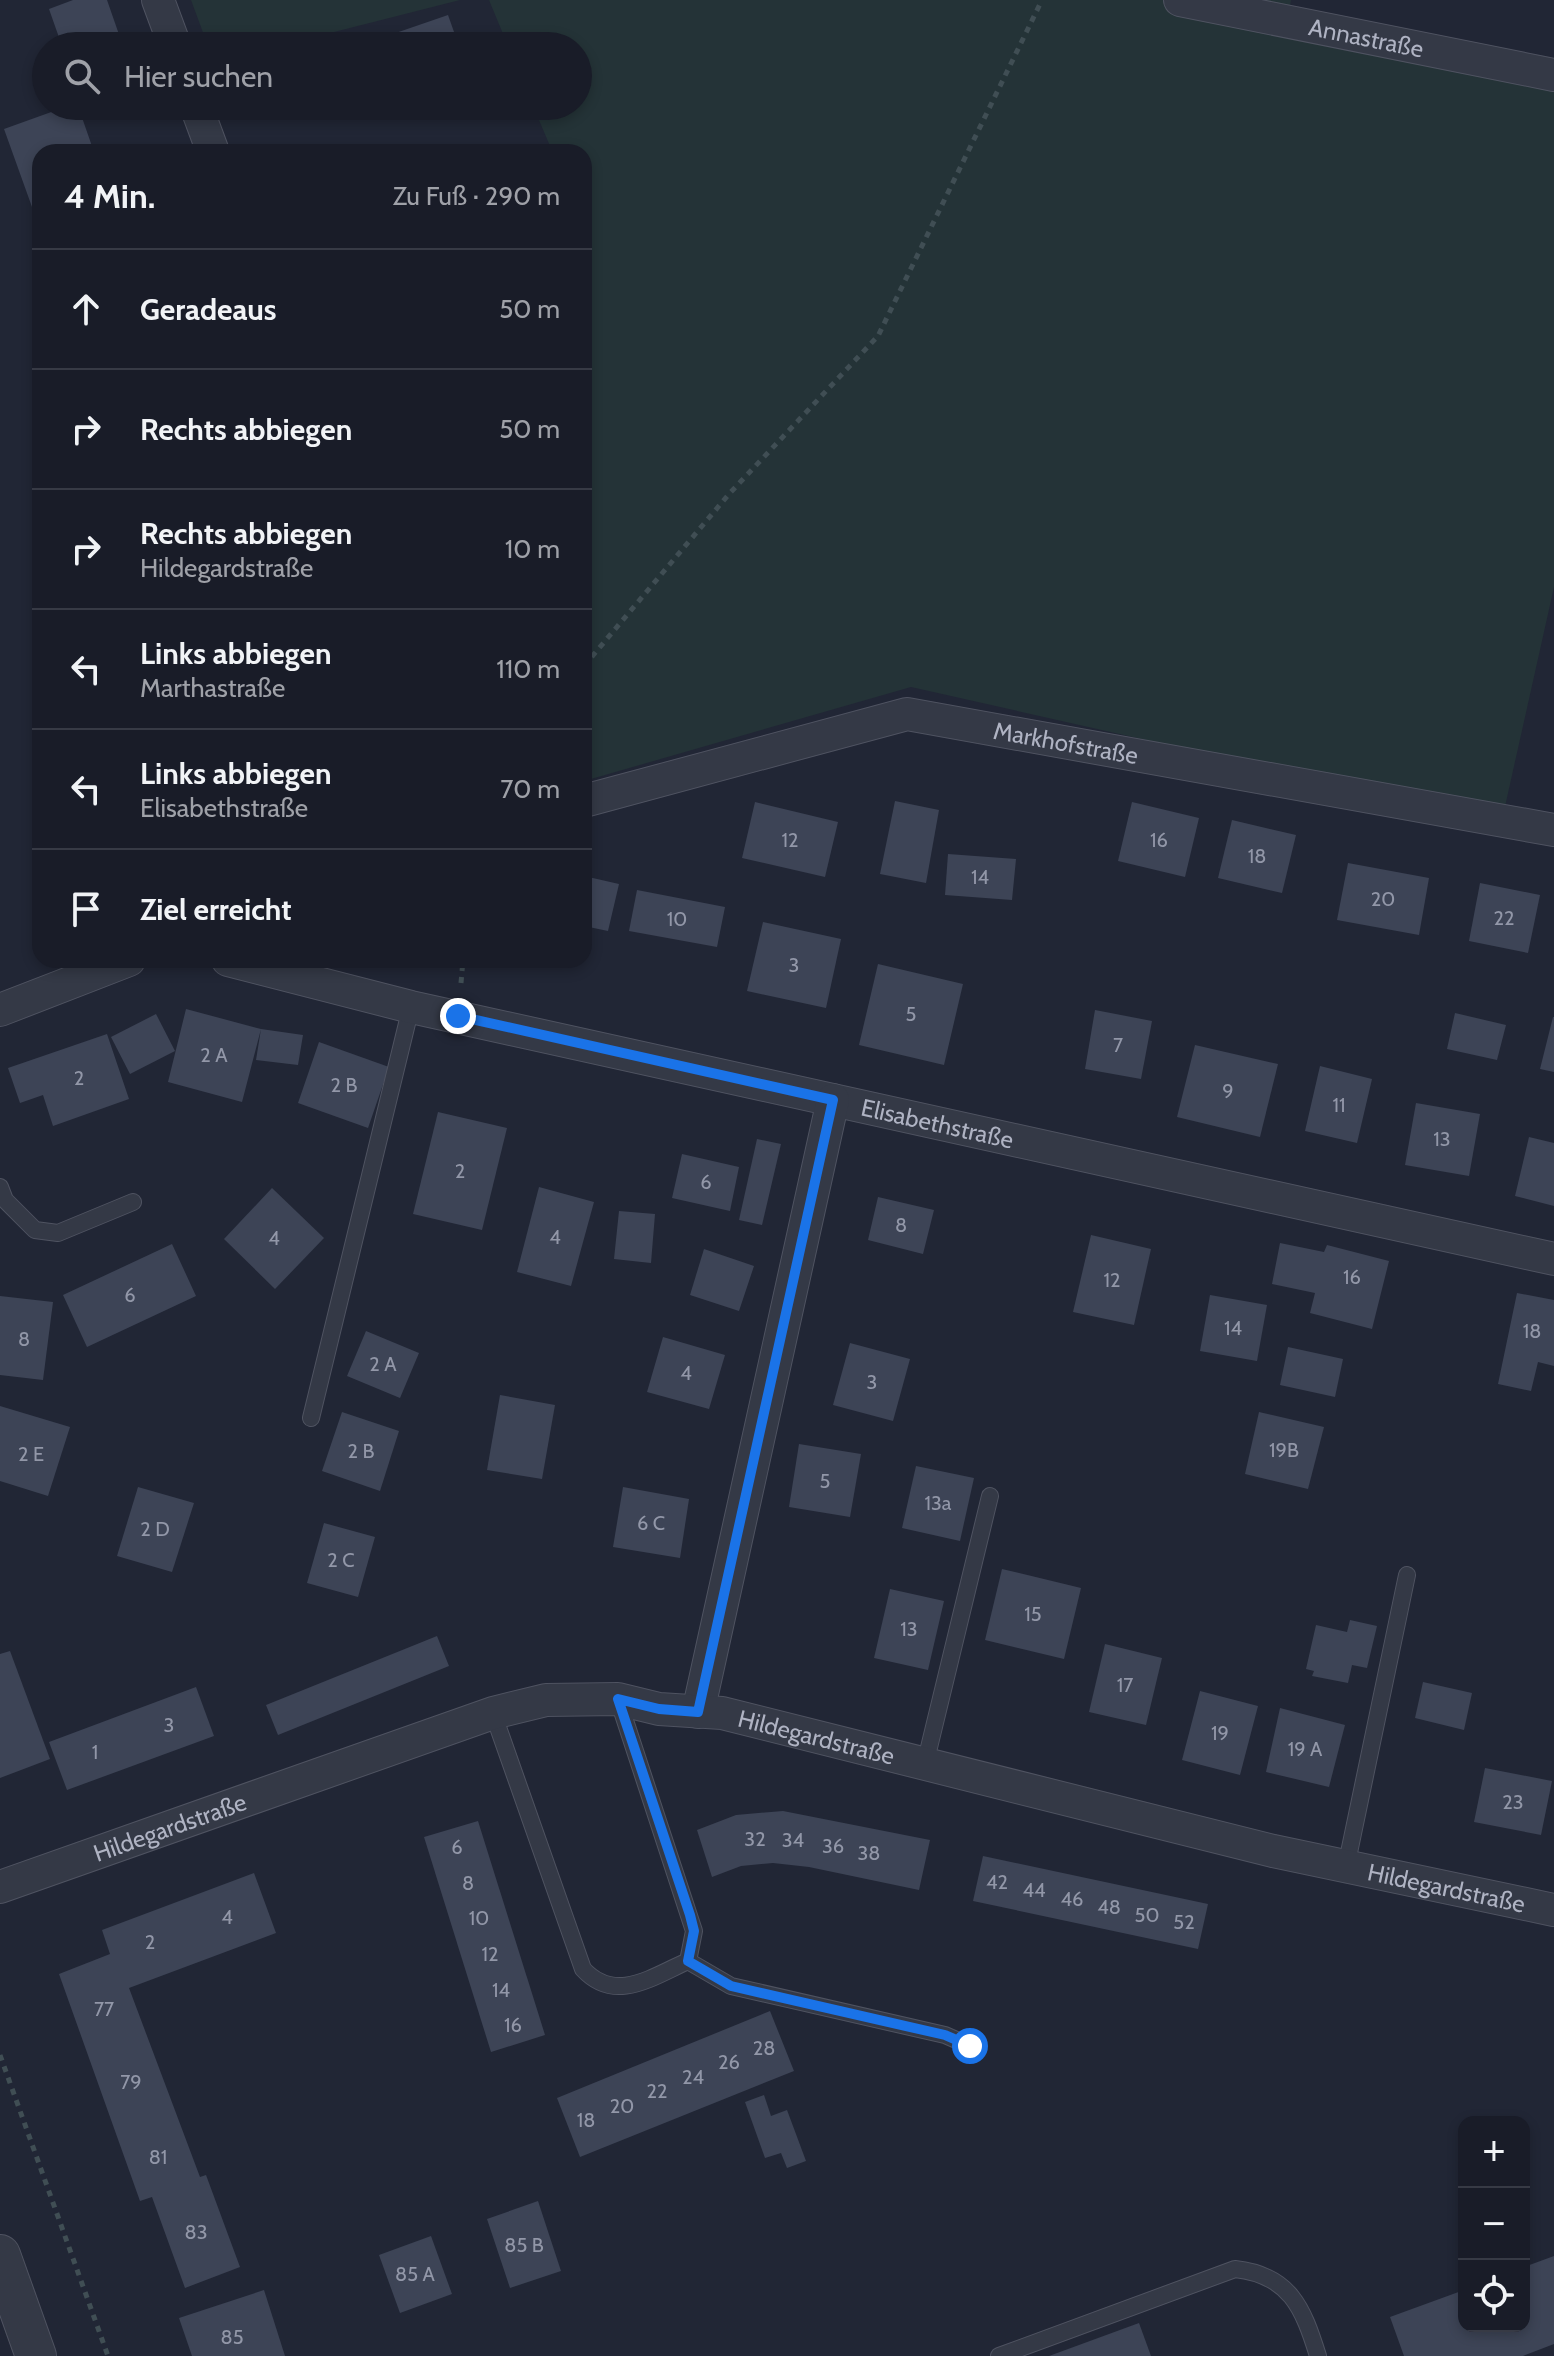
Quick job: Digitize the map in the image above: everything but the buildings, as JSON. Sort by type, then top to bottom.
[{"type":"street","points":[[158,0],[170,32]]},
{"type":"street","name":"Annastraße","points":[[1180,0],[1289,11],[1554,75]]},
{"type":"street","points":[[201,120],[210,144]]},
{"type":"street","name":"Markhofstraße","points":[[592,799],[907,714],[1554,830]]},
{"type":"street","points":[[0,1010],[108,968]]},
{"type":"street","name":"Elisabethstraße","points":[[259,968],[411,1007],[1554,1259]]},
{"type":"street","points":[[698,1712],[833,1100]]},
{"type":"street","name":"Hildegardstraße","points":[[0,1887],[493,1713],[546,1700],[618,1699],[659,1709],[722,1713],[1346,1867],[1554,1910]]},
{"type":"street","points":[[0,2255],[36,2356]]},
{"type":"lane","points":[[311,1418],[411,1007]]},
{"type":"lane","points":[[0,1187],[5,1200],[35,1230],[58,1233],[133,1202]]},
{"type":"lane","points":[[925,1764],[990,1496]]},
{"type":"lane","points":[[1346,1867],[1407,1575]]},
{"type":"lane","points":[[618,1699],[690,1915],[694,1931],[688,1961]]},
{"type":"lane","points":[[493,1713],[583,1969],[595,1982],[617,1988],[688,1961]]},
{"type":"lane","points":[[688,1961],[731,1986],[945,2035],[970,2046]]},
{"type":"lane","points":[[999,2356],[1235,2269],[1257,2272],[1282,2284],[1308,2323],[1318,2356]]},
{"type":"path","points":[[592,657],[729,494],[878,336],[1042,0]]},
{"type":"path","points":[[0,2055],[108,2356]]},
{"type":"shaded area","points":[[191,0],[460,0],[334,32],[203,32]]},
{"type":"shaded area","points":[[489,0],[1291,0],[1287,22],[1554,75],[1554,587],[1502,820],[911,687],[592,779],[592,144],[549,144],[539,120],[592,120],[592,32],[502,32]]},
{"type":"route","points":[[458,1016],[833,1100],[698,1712],[659,1709],[618,1699],[690,1915],[694,1931],[688,1961],[731,1986],[945,2035],[970,2046]]}]
